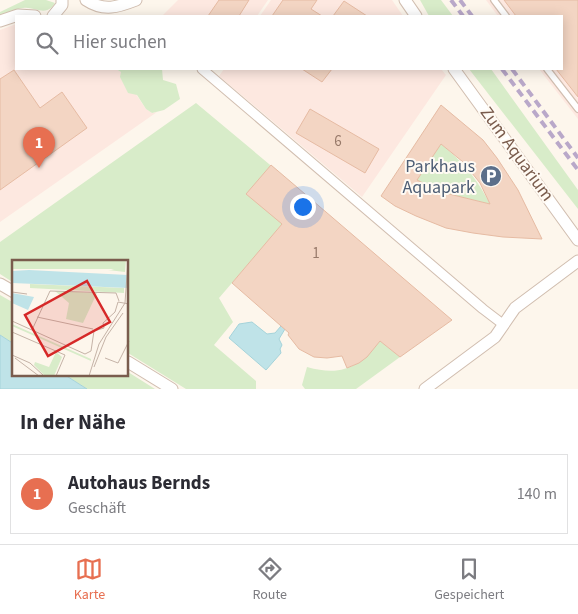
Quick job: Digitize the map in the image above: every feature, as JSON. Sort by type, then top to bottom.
[{"type":"street","points":[[54,15],[62,5],[62,0]]},
{"type":"street","points":[[86,0],[108,8],[116,8],[133,0]]},
{"type":"street","points":[[405,0],[415,15]]},
{"type":"street","points":[[0,21],[15,15]]},
{"type":"street","points":[[203,70],[482,309],[504,324]]},
{"type":"street","name":"Zum Aquarium","points":[[455,70],[578,240]]},
{"type":"street","points":[[425,389],[490,342],[498,335],[515,308],[578,261]]},
{"type":"street","points":[[0,284],[12,291]]},
{"type":"street","points":[[129,363],[172,389]]},
{"type":"lane","points":[[494,0],[505,15]]},
{"type":"lane","points":[[548,70],[578,109]]},
{"type":"shaded area","points":[[178,0],[268,0],[258,15],[163,15]]},
{"type":"shaded area","points":[[271,0],[392,0],[402,15],[261,15]]},
{"type":"shaded area","points":[[486,0],[578,0],[578,119],[540,70],[563,70],[563,15],[497,15]]},
{"type":"shaded area","points":[[15,24],[15,70],[118,70],[121,72],[146,109],[152,113],[157,112],[0,222],[0,30]]},
{"type":"shaded area","points":[[223,70],[442,70],[446,75],[362,197],[219,76]]},
{"type":"green space","points":[[25,0],[46,0],[55,3],[48,10],[44,11],[23,8],[0,16],[0,12]]},
{"type":"green space","points":[[420,0],[441,0],[452,15],[428,15]]},
{"type":"green space","points":[[118,70],[162,70],[163,80],[176,84],[180,99],[164,110],[152,113],[146,109],[137,95],[128,93],[120,77],[121,72]]},
{"type":"green space","points":[[470,70],[492,70],[578,190],[578,209]]},
{"type":"green space","points":[[196,103],[305,194],[288,218],[219,298],[233,322],[214,345],[256,381],[256,389],[186,389],[129,354],[129,260],[12,260],[12,282],[0,274],[0,242]]},
{"type":"green space","points":[[441,144],[469,171],[490,204],[441,192],[417,180]]},
{"type":"green space","points":[[0,295],[12,302],[12,343],[0,335]]},
{"type":"green space","points":[[380,341],[400,357],[356,389],[305,389],[302,385],[307,367],[330,371],[349,368],[365,357]]},
{"type":"green space","points":[[129,373],[155,389],[87,389],[67,376],[129,376]]},
{"type":"water","points":[[252,322],[267,334],[275,333],[281,326],[285,329],[279,339],[282,345],[281,353],[266,370],[229,338],[239,324]]},
{"type":"water","points":[[0,335],[12,343],[12,376],[67,376],[87,389],[0,389]]},
{"type":"building","points":[[219,0],[249,0],[240,15],[209,15]]},
{"type":"building","points":[[283,0],[317,0],[311,9],[320,15],[273,15]]},
{"type":"building","points":[[504,0],[578,0],[578,97],[557,70],[563,70],[563,15],[515,15]]},
{"type":"building","points":[[344,1],[365,15],[334,15]]},
{"type":"building","points":[[14,70],[40,108],[62,92],[87,128],[0,190],[0,79]]},
{"type":"building","points":[[304,70],[331,70],[322,82]]},
{"type":"building","name":"Parkhaus Aquapark","points":[[441,105],[483,140],[497,158],[518,190],[542,239],[503,237],[446,228],[395,206],[381,196]],"holes":[[[441,144],[463,162],[480,183],[490,204],[441,192],[417,180]]]},
{"type":"building","points":[[310,109],[379,149],[365,173],[296,133]]},
{"type":"building","points":[[271,165],[452,320],[400,357],[380,341],[367,357],[347,368],[342,356],[314,357],[299,349],[288,335],[289,333],[232,283],[282,224],[246,194]]},
{"type":"railway","points":[[451,0],[462,15]]},
{"type":"railway","points":[[460,0],[471,15]]},
{"type":"railway","points":[[503,70],[578,170]]},
{"type":"railway","points":[[513,70],[578,158]]},
{"type":"place","name":"Autohaus Bernds","points":[[39,168]]},
{"type":"place","name":"Parkhaus Aquapark","points":[[491,176]]}]
